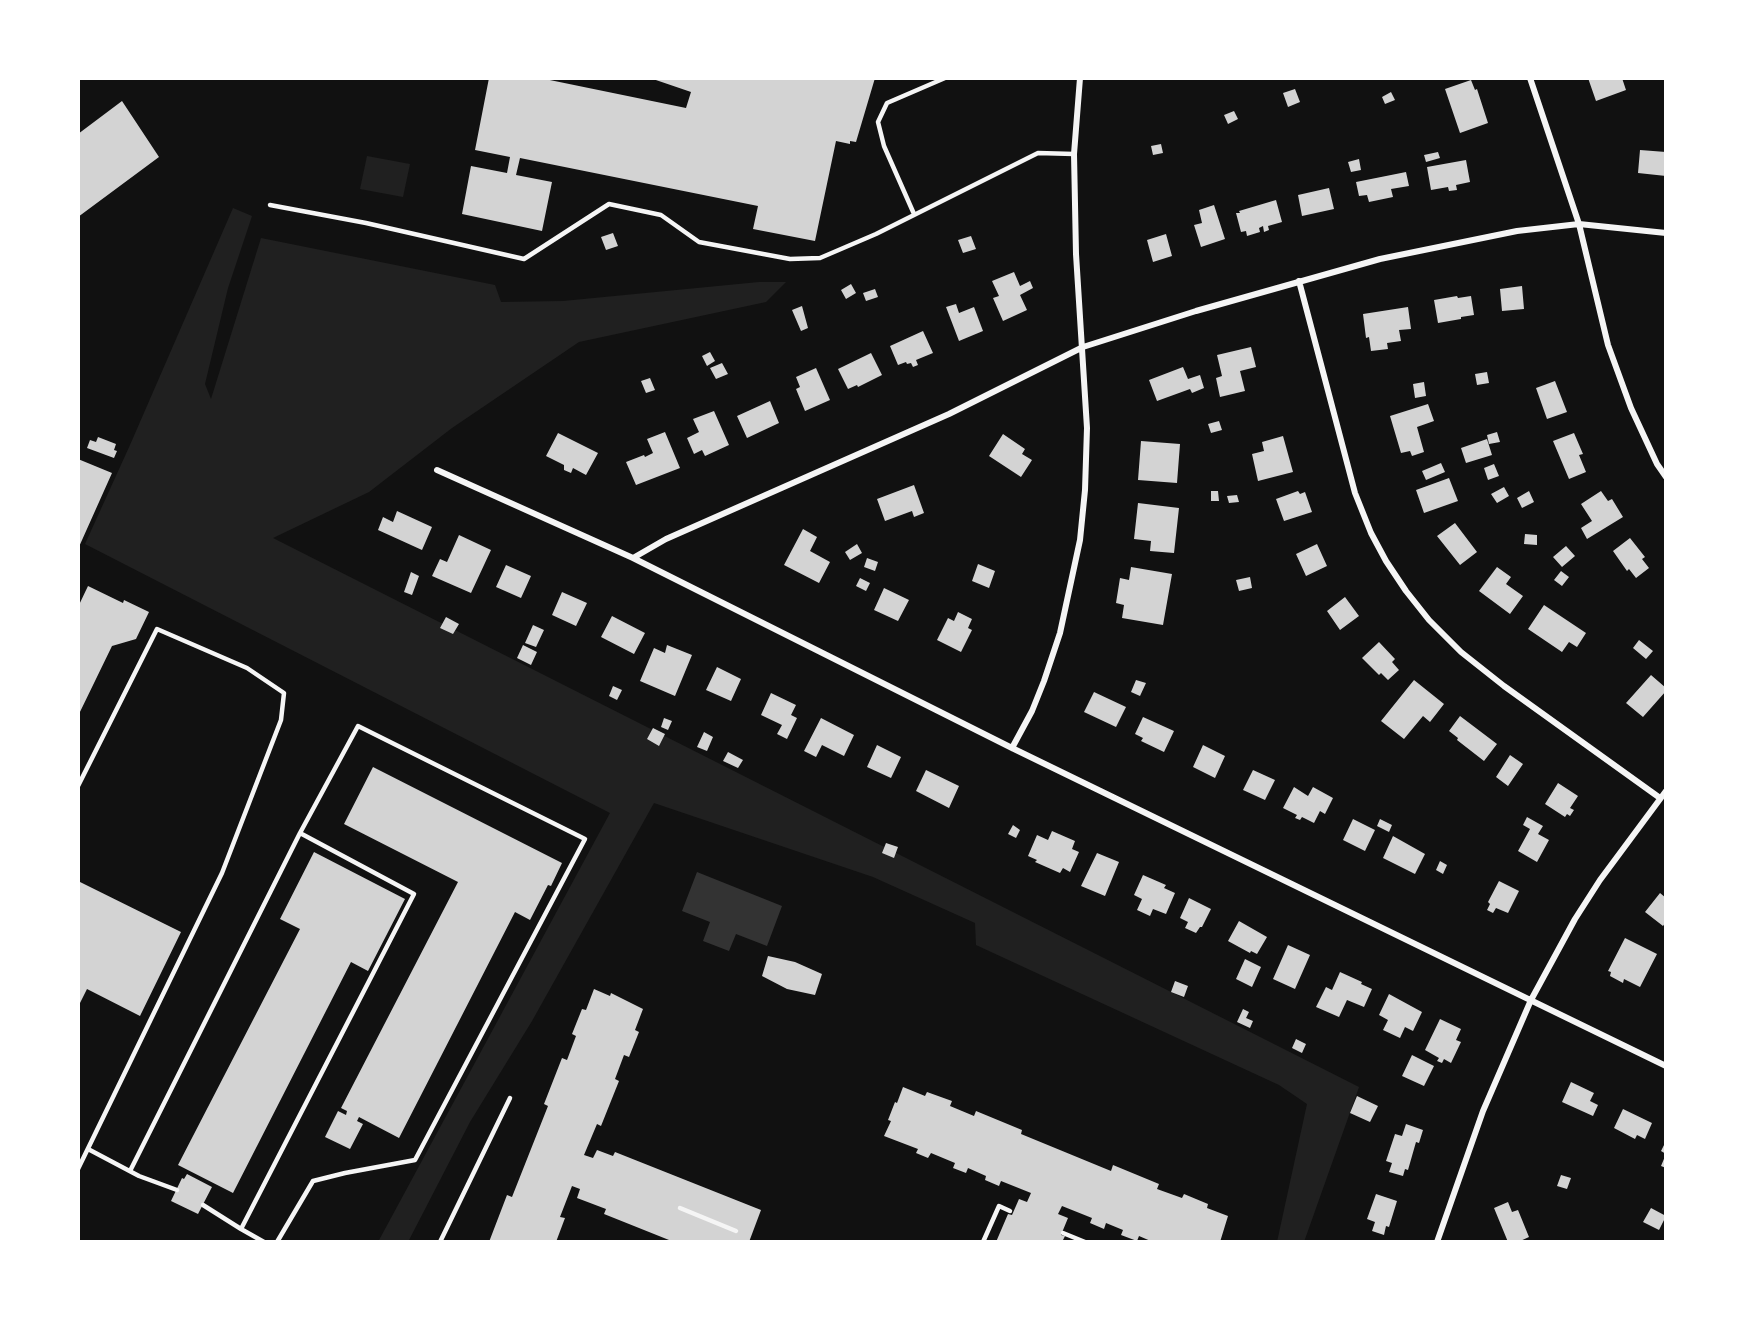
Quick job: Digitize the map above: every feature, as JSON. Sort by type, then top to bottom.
[{"type":"street","points":[[1012,748],[1032,711],[1057,643],[1080,540],[1085,490],[1087,428],[1076,254],[1074,154],[1080,78]]},
{"type":"street","points":[[1530,78],[1579,224],[1608,345],[1631,408],[1657,464],[1666,477]]},
{"type":"street","points":[[633,558],[666,539],[949,414],[1083,347],[1196,310],[1380,259],[1516,231],[1579,224],[1666,233]]},
{"type":"street","points":[[1299,281],[1355,493],[1371,533],[1406,591],[1429,620],[1461,652],[1504,686],[1660,798]]},
{"type":"street","points":[[437,470],[633,558],[1012,748],[1666,1066]]},
{"type":"street","points":[[1437,1242],[1483,1111],[1531,1000],[1554,955],[1600,880],[1666,791]]},
{"type":"lane","points":[[914,214],[884,146],[878,122],[887,103],[945,78]]},
{"type":"lane","points":[[270,205],[524,259],[609,204],[661,215],[699,242],[790,260],[820,258],[876,234],[1038,153],[1074,154]]},
{"type":"lane","points":[[78,786],[157,629],[247,668],[284,693],[281,720],[222,873],[78,1169]]},
{"type":"lane","points":[[130,1171],[300,833],[358,726],[585,839],[415,1160],[313,1181],[277,1242]]},
{"type":"lane","points":[[241,1229],[414,894],[300,833]]},
{"type":"lane","points":[[440,1242],[510,1098]]},
{"type":"lane","points":[[88,1149],[130,1171],[177,1190]]},
{"type":"lane","points":[[203,1205],[264,1242]]},
{"type":"lane","points":[[983,1242],[999,1206],[1010,1210]]},
{"type":"lane","points":[[680,1208],[736,1231]]},
{"type":"lane","points":[[1063,1233],[1085,1242]]},
{"type":"shaded area","points":[[367,156],[410,164],[403,197],[360,189]]},
{"type":"shaded area","points":[[233,208],[252,216],[228,288],[205,384],[211,399],[261,238],[495,285],[501,302],[563,301],[759,282],[786,282],[766,302],[579,342],[452,428],[369,492],[273,538],[1359,1087],[1304,1242],[1277,1242],[1307,1104],[1279,1085],[976,945],[975,923],[873,877],[654,803],[532,1021],[470,1122],[408,1242],[378,1242],[610,813],[85,544]]},
{"type":"shaded area","points":[[697,872],[782,906],[767,946],[736,934],[729,951],[703,941],[710,922],[682,911]]},
{"type":"building","points":[[489,78],[540,78],[686,108],[691,92],[650,78],[875,78],[856,142],[850,141],[850,144],[836,141],[815,241],[753,229],[758,206],[520,158],[516,175],[552,182],[542,231],[462,214],[471,166],[507,173],[510,157],[475,150]]},
{"type":"building","points":[[1588,78],[1622,78],[1626,90],[1596,101]]},
{"type":"building","points":[[1471,80],[1475,90],[1477,89],[1488,123],[1460,133],[1445,89]]},
{"type":"building","points":[[1295,89],[1300,102],[1288,107],[1283,93]]},
{"type":"building","points":[[1391,92],[1395,100],[1385,104],[1382,97]]},
{"type":"building","points":[[122,101],[159,157],[78,217],[78,134]]},
{"type":"building","points":[[1234,111],[1238,119],[1228,124],[1224,115]]},
{"type":"building","points":[[1161,144],[1163,153],[1153,155],[1151,146]]},
{"type":"building","points":[[1640,150],[1666,152],[1666,176],[1638,173]]},
{"type":"building","points":[[1438,152],[1440,158],[1426,162],[1424,155]]},
{"type":"building","points":[[1359,159],[1361,170],[1351,172],[1348,162]]},
{"type":"building","points":[[1466,160],[1470,182],[1456,185],[1457,190],[1449,191],[1448,187],[1431,190],[1427,167]]},
{"type":"building","points":[[1406,172],[1409,186],[1391,189],[1393,197],[1369,202],[1367,195],[1359,196],[1356,182]]},
{"type":"building","points":[[1329,188],[1334,209],[1302,216],[1298,195]]},
{"type":"building","points":[[1276,200],[1282,222],[1268,226],[1269,230],[1264,232],[1263,226],[1259,228],[1260,232],[1247,236],[1246,231],[1241,232],[1236,213]]},
{"type":"building","points":[[1214,205],[1225,239],[1201,247],[1194,225],[1202,223],[1199,210]]},
{"type":"building","points":[[613,233],[618,246],[606,250],[601,237]]},
{"type":"building","points":[[1166,234],[1172,256],[1153,262],[1147,240]]},
{"type":"building","points":[[971,236],[976,249],[963,253],[958,240]]},
{"type":"building","points":[[1014,272],[1020,286],[1030,281],[1033,288],[1020,295],[1027,310],[1003,321],[993,298],[999,296],[992,281]]},
{"type":"building","points":[[851,284],[856,293],[846,299],[841,290]]},
{"type":"building","points":[[1522,286],[1524,309],[1502,311],[1500,289]]},
{"type":"building","points":[[875,289],[878,297],[866,301],[863,293]]},
{"type":"building","points":[[1457,296],[1458,298],[1471,296],[1474,315],[1438,323],[1434,300]]},
{"type":"building","points":[[956,304],[959,313],[974,307],[983,331],[959,341],[946,307]]},
{"type":"building","points":[[802,306],[808,328],[801,331],[792,310]]},
{"type":"building","points":[[1408,307],[1411,329],[1399,330],[1401,341],[1387,343],[1388,349],[1371,351],[1369,337],[1366,338],[1363,314]]},
{"type":"building","points":[[923,331],[933,353],[916,360],[918,365],[913,367],[911,363],[906,362],[898,365],[890,346]]},
{"type":"building","points":[[1251,347],[1256,367],[1240,371],[1245,391],[1220,397],[1216,378],[1222,376],[1217,355]]},
{"type":"building","points":[[710,352],[715,361],[707,366],[702,356]]},
{"type":"building","points":[[871,353],[882,375],[858,387],[857,385],[848,389],[838,369]]},
{"type":"building","points":[[722,363],[728,374],[716,379],[710,368]]},
{"type":"building","points":[[1183,367],[1188,379],[1200,375],[1204,388],[1192,393],[1190,389],[1157,401],[1149,380]]},
{"type":"building","points":[[816,368],[830,400],[805,411],[796,389],[800,387],[796,377]]},
{"type":"building","points":[[1487,372],[1489,383],[1477,385],[1475,374]]},
{"type":"building","points":[[650,378],[655,390],[646,393],[641,381]]},
{"type":"building","points":[[1555,381],[1567,412],[1547,419],[1536,388]]},
{"type":"building","points":[[1424,382],[1426,396],[1415,398],[1413,384]]},
{"type":"building","points":[[770,401],[779,423],[747,438],[737,416]]},
{"type":"building","points":[[1428,404],[1434,421],[1417,427],[1424,452],[1412,456],[1410,451],[1401,453],[1390,416]]},
{"type":"building","points":[[714,411],[729,445],[705,456],[702,450],[694,454],[687,438],[699,432],[693,419]]},
{"type":"building","points":[[1219,421],[1222,430],[1211,433],[1208,424]]},
{"type":"building","points":[[665,432],[680,468],[636,485],[626,462],[653,453],[647,439]]},
{"type":"building","points":[[1497,432],[1500,442],[1489,444],[1487,435]]},
{"type":"building","points":[[558,433],[598,453],[586,475],[573,468],[571,473],[564,470],[564,465],[546,456]]},
{"type":"building","points":[[1574,433],[1583,454],[1579,455],[1586,472],[1569,479],[1553,441]]},
{"type":"building","points":[[1003,434],[1025,449],[1022,454],[1032,460],[1021,477],[989,456]]},
{"type":"building","points":[[1283,436],[1293,472],[1258,481],[1252,454],[1264,451],[1262,442]]},
{"type":"building","points":[[98,437],[116,444],[114,450],[117,451],[114,458],[87,448],[90,440],[96,442]]},
{"type":"building","points":[[1487,439],[1492,455],[1466,463],[1461,448]]},
{"type":"building","points":[[1141,441],[1180,444],[1177,483],[1138,480]]},
{"type":"building","points":[[78,459],[112,473],[78,549]]},
{"type":"building","points":[[1441,463],[1445,472],[1426,480],[1422,471]]},
{"type":"building","points":[[1494,464],[1499,476],[1488,480],[1484,468]]},
{"type":"building","points":[[1449,478],[1458,501],[1424,513],[1416,490]]},
{"type":"building","points":[[914,485],[924,513],[914,517],[912,511],[885,521],[877,499]]},
{"type":"building","points":[[1504,487],[1509,496],[1497,503],[1491,494]]},
{"type":"building","points":[[1211,491],[1218,491],[1219,501],[1211,501]]},
{"type":"building","points":[[1298,491],[1300,494],[1305,492],[1312,512],[1284,521],[1276,499]]},
{"type":"building","points":[[1529,491],[1534,502],[1522,508],[1517,498]]},
{"type":"building","points":[[1601,491],[1608,501],[1612,499],[1623,517],[1587,539],[1581,528],[1592,521],[1581,504]]},
{"type":"building","points":[[1237,495],[1239,502],[1229,503],[1227,496]]},
{"type":"building","points":[[1138,503],[1179,508],[1174,553],[1150,551],[1151,541],[1134,539]]},
{"type":"building","points":[[397,511],[432,527],[422,550],[378,530],[383,517],[393,522]]},
{"type":"building","points":[[1455,523],[1477,552],[1460,565],[1437,536]]},
{"type":"building","points":[[803,529],[817,537],[810,551],[830,562],[819,583],[784,565]]},
{"type":"building","points":[[1525,534],[1537,535],[1537,545],[1524,544]]},
{"type":"building","points":[[459,535],[491,550],[471,593],[432,576],[440,559],[447,562]]},
{"type":"building","points":[[1630,538],[1645,557],[1642,559],[1649,568],[1636,578],[1629,569],[1627,571],[1613,551]]},
{"type":"building","points":[[857,544],[862,553],[850,560],[845,552]]},
{"type":"building","points":[[1317,544],[1327,566],[1306,576],[1296,554]]},
{"type":"building","points":[[1566,546],[1575,556],[1562,567],[1553,557]]},
{"type":"building","points":[[867,558],[878,562],[875,571],[864,567]]},
{"type":"building","points":[[978,564],[995,571],[989,588],[972,581]]},
{"type":"building","points":[[506,565],[531,576],[521,598],[496,587]]},
{"type":"building","points":[[1131,567],[1172,574],[1163,625],[1122,618],[1124,605],[1116,603],[1120,578],[1129,580]]},
{"type":"building","points":[[1497,567],[1511,577],[1506,584],[1523,596],[1510,614],[1479,591]]},
{"type":"building","points":[[1561,571],[1569,577],[1562,586],[1554,580]]},
{"type":"building","points":[[411,572],[419,576],[412,595],[404,592]]},
{"type":"building","points":[[1250,577],[1252,588],[1239,591],[1236,580]]},
{"type":"building","points":[[860,578],[870,583],[866,591],[856,586]]},
{"type":"building","points":[[88,586],[123,603],[124,600],[149,612],[136,639],[112,646],[78,716],[78,607]]},
{"type":"building","points":[[884,588],[909,600],[898,621],[874,610]]},
{"type":"building","points":[[562,592],[587,603],[576,626],[552,615]]},
{"type":"building","points":[[1345,597],[1359,616],[1340,630],[1327,611]]},
{"type":"building","points":[[1544,605],[1586,633],[1577,647],[1569,642],[1562,652],[1528,629]]},
{"type":"building","points":[[958,612],[972,619],[968,628],[972,630],[961,652],[937,640],[948,618],[954,621]]},
{"type":"building","points":[[612,616],[645,633],[634,654],[601,637]]},
{"type":"building","points":[[446,617],[459,624],[453,634],[440,628]]},
{"type":"building","points":[[533,625],[544,630],[536,647],[525,643]]},
{"type":"building","points":[[1639,640],[1653,651],[1646,659],[1633,648]]},
{"type":"building","points":[[1379,642],[1395,659],[1392,662],[1399,670],[1388,680],[1381,673],[1379,675],[1362,658]]},
{"type":"building","points":[[523,645],[537,652],[531,665],[517,658]]},
{"type":"building","points":[[667,645],[692,655],[675,696],[640,681],[654,648],[665,653]]},
{"type":"building","points":[[717,667],[741,679],[731,701],[706,690]]},
{"type":"building","points":[[1651,675],[1666,688],[1666,691],[1643,717],[1626,703]]},
{"type":"building","points":[[1136,680],[1146,683],[1140,696],[1131,692]]},
{"type":"building","points":[[1414,680],[1444,704],[1430,722],[1423,716],[1404,739],[1381,721]]},
{"type":"building","points":[[613,686],[622,690],[617,700],[609,696]]},
{"type":"building","points":[[1094,692],[1126,707],[1116,727],[1084,712]]},
{"type":"building","points":[[771,693],[796,705],[791,715],[797,718],[787,739],[777,734],[782,725],[761,715]]},
{"type":"building","points":[[1460,716],[1497,744],[1484,761],[1449,731]]},
{"type":"building","points":[[1143,717],[1174,731],[1164,752],[1141,741],[1143,738],[1135,734]]},
{"type":"building","points":[[664,718],[672,721],[668,730],[661,727]]},
{"type":"building","points":[[821,718],[854,735],[844,756],[822,745],[816,757],[804,751]]},
{"type":"building","points":[[653,728],[665,734],[659,746],[647,739]]},
{"type":"building","points":[[704,732],[713,737],[707,751],[697,747]]},
{"type":"building","points":[[877,745],[901,757],[891,778],[867,767]]},
{"type":"building","points":[[1203,745],[1225,756],[1215,778],[1193,767]]},
{"type":"building","points":[[728,752],[743,760],[738,768],[723,761]]},
{"type":"building","points":[[1510,755],[1523,764],[1508,786],[1496,777]]},
{"type":"building","points":[[373,767],[562,863],[530,920],[515,912],[399,1138],[359,1117],[357,1121],[363,1124],[350,1149],[325,1137],[338,1111],[346,1115],[347,1111],[341,1108],[458,882],[344,824]]},
{"type":"building","points":[[926,770],[959,786],[949,808],[916,791]]},
{"type":"building","points":[[1253,770],[1275,780],[1265,800],[1243,790]]},
{"type":"building","points":[[1558,783],[1578,796],[1570,808],[1574,810],[1570,816],[1567,814],[1565,817],[1545,804]]},
{"type":"building","points":[[1294,787],[1308,796],[1313,787],[1333,798],[1325,814],[1320,811],[1314,823],[1302,817],[1300,820],[1295,818],[1297,815],[1283,808]]},
{"type":"building","points":[[1527,817],[1543,826],[1538,834],[1549,840],[1537,862],[1518,851],[1530,829],[1523,825]]},
{"type":"building","points":[[1353,819],[1375,830],[1365,851],[1343,840]]},
{"type":"building","points":[[1380,819],[1392,825],[1389,832],[1377,826]]},
{"type":"building","points":[[1013,825],[1020,830],[1016,838],[1008,834]]},
{"type":"building","points":[[1052,831],[1075,841],[1072,849],[1079,852],[1070,872],[1063,868],[1060,873],[1035,862],[1037,860],[1028,856],[1037,835],[1048,840]]},
{"type":"building","points":[[1393,836],[1425,854],[1415,874],[1383,858]]},
{"type":"building","points":[[886,843],[898,847],[894,858],[882,853]]},
{"type":"building","points":[[314,852],[405,899],[368,971],[351,962],[233,1193],[178,1165],[300,929],[280,919]]},
{"type":"building","points":[[1097,853],[1119,862],[1105,896],[1081,886]]},
{"type":"building","points":[[1440,861],[1447,865],[1443,874],[1436,870]]},
{"type":"building","points":[[1143,875],[1166,885],[1164,888],[1175,893],[1166,914],[1153,909],[1150,916],[1137,910],[1142,899],[1134,895]]},
{"type":"building","points":[[78,881],[181,932],[140,1016],[87,989],[78,1007]]},
{"type":"building","points":[[1499,881],[1519,891],[1508,913],[1496,908],[1493,913],[1487,910],[1490,904],[1488,902]]},
{"type":"building","points":[[1660,893],[1666,898],[1666,922],[1663,926],[1645,912]]},
{"type":"building","points":[[1189,898],[1211,909],[1202,927],[1196,933],[1185,928],[1188,922],[1180,918]]},
{"type":"building","points":[[1239,921],[1267,937],[1257,954],[1251,951],[1250,953],[1228,941]]},
{"type":"building","points":[[1625,938],[1657,954],[1640,987],[1624,979],[1623,983],[1610,976],[1611,972],[1608,971]]},
{"type":"building","points":[[1288,945],[1310,955],[1295,989],[1273,979]]},
{"type":"building","points":[[768,956],[795,962],[822,974],[815,995],[787,989],[762,976]]},
{"type":"building","points":[[1245,959],[1261,967],[1252,987],[1236,979]]},
{"type":"building","points":[[1340,972],[1372,989],[1364,1007],[1347,1000],[1339,1017],[1316,1007],[1326,987],[1332,990]]},
{"type":"building","points":[[1175,981],[1188,986],[1184,997],[1171,992]]},
{"type":"building","points":[[594,989],[610,996],[611,993],[643,1009],[635,1030],[639,1032],[629,1057],[624,1055],[615,1079],[619,1081],[601,1126],[597,1124],[584,1155],[593,1158],[597,1150],[613,1156],[615,1152],[761,1210],[749,1242],[674,1242],[604,1214],[606,1209],[577,1198],[580,1189],[572,1186],[560,1217],[565,1218],[556,1242],[489,1242],[507,1195],[512,1197],[548,1106],[544,1104],[562,1058],[567,1060],[576,1036],[572,1034],[582,1009],[586,1010]]},
{"type":"building","points":[[1389,994],[1422,1012],[1413,1031],[1405,1027],[1400,1038],[1383,1030],[1388,1020],[1379,1015]]},
{"type":"building","points":[[1243,1009],[1249,1012],[1246,1018],[1253,1021],[1250,1028],[1237,1022]]},
{"type":"building","points":[[1440,1019],[1461,1029],[1456,1040],[1461,1042],[1451,1063],[1444,1059],[1442,1063],[1437,1061],[1439,1058],[1425,1050]]},
{"type":"building","points":[[1296,1039],[1306,1044],[1302,1053],[1292,1048]]},
{"type":"building","points":[[1412,1055],[1434,1066],[1424,1086],[1402,1076]]},
{"type":"building","points":[[1571,1082],[1594,1093],[1590,1101],[1598,1105],[1593,1116],[1562,1102]]},
{"type":"building","points":[[903,1087],[925,1096],[927,1092],[952,1101],[950,1106],[974,1116],[976,1111],[1022,1130],[1021,1134],[1111,1171],[1113,1165],[1159,1184],[1157,1189],[1182,1198],[1184,1194],[1208,1204],[1207,1208],[1228,1216],[1220,1242],[1153,1242],[1139,1236],[1137,1241],[1121,1235],[1123,1230],[1106,1223],[1104,1229],[1090,1223],[1092,1218],[1062,1206],[1058,1214],[1068,1218],[1061,1235],[1065,1236],[1062,1242],[996,1242],[1008,1214],[1012,1215],[1019,1199],[1027,1202],[1031,1193],[1001,1181],[999,1186],[985,1180],[986,1176],[968,1168],[966,1173],[953,1168],[955,1163],[931,1153],[928,1158],[916,1153],[918,1149],[884,1136],[891,1121],[888,1120]]},
{"type":"building","points":[[1357,1096],[1378,1106],[1370,1122],[1350,1113]]},
{"type":"building","points":[[1623,1109],[1652,1123],[1645,1139],[1637,1135],[1635,1139],[1614,1128]]},
{"type":"building","points":[[1406,1124],[1423,1130],[1419,1143],[1416,1142],[1408,1170],[1405,1169],[1403,1176],[1389,1172],[1392,1163],[1386,1161],[1395,1134],[1402,1136]]},
{"type":"building","points":[[1666,1141],[1666,1154],[1661,1151]]},
{"type":"building","points":[[1666,1154],[1666,1168],[1661,1166]]},
{"type":"building","points":[[187,1174],[212,1187],[198,1214],[171,1201],[182,1178],[184,1179]]},
{"type":"building","points":[[1561,1175],[1571,1178],[1567,1189],[1557,1186]]},
{"type":"building","points":[[1376,1194],[1397,1201],[1389,1227],[1386,1226],[1384,1235],[1372,1231],[1375,1222],[1367,1219]]},
{"type":"building","points":[[1508,1202],[1512,1212],[1518,1210],[1529,1237],[1518,1242],[1508,1242],[1494,1208]]},
{"type":"building","points":[[1651,1208],[1666,1216],[1659,1230],[1643,1222]]}]
